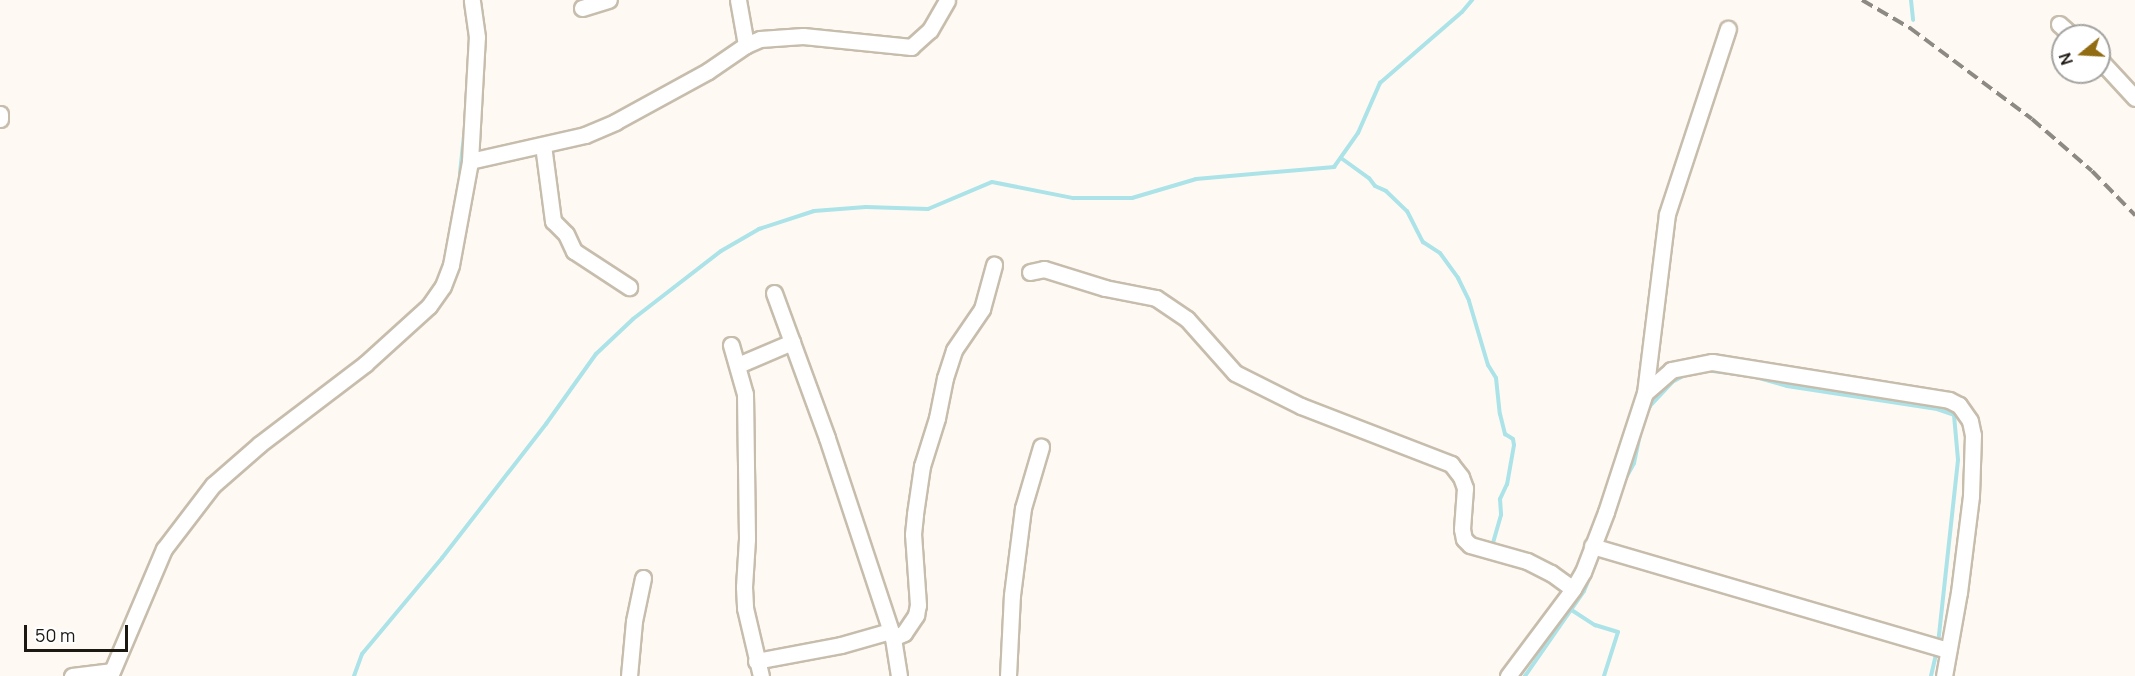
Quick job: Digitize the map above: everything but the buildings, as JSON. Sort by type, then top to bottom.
[{"type":"street","points":[[72,676],[110,673],[164,549],[213,485],[260,444],[365,364],[429,306],[442,286],[451,265],[470,161],[477,37],[472,0]]},
{"type":"street","points":[[582,8],[609,0]]},
{"type":"street","points":[[738,0],[746,45]]},
{"type":"street","points":[[470,161],[585,135],[636,112],[708,71],[746,45],[773,37],[802,36],[911,47],[930,30],[947,0]]},
{"type":"street","points":[[1508,676],[1573,589],[1592,546],[1645,393],[1667,214],[1728,29]]},
{"type":"street","points":[[2111,72],[2135,98]]},
{"type":"street","points":[[543,145],[553,221],[566,234],[574,251],[629,287]]},
{"type":"street","points":[[756,661],[904,633],[916,615],[918,605],[913,534],[922,466],[954,350],[982,309],[994,265]]},
{"type":"street","points":[[1030,272],[1044,269],[1105,288],[1156,298],[1187,319],[1235,373],[1301,406],[1451,464],[1461,477],[1465,488],[1462,530],[1464,539],[1470,545],[1527,561],[1551,573],[1573,589]]},
{"type":"street","points":[[774,293],[827,438],[892,635],[899,676]]},
{"type":"street","points":[[738,365],[792,342]]},
{"type":"street","points":[[731,345],[738,365],[746,404],[747,539],[744,587],[756,661],[761,676]]},
{"type":"street","points":[[1645,393],[1671,370],[1712,362],[1949,400],[1959,405],[1971,421],[1971,496],[1944,676]]},
{"type":"street","points":[[1008,676],[1012,595],[1023,508],[1041,447]]},
{"type":"street","points":[[1592,546],[1948,650]]},
{"type":"street","points":[[629,676],[634,621],[643,578]]},
{"type":"waterway","points":[[354,676],[362,654],[442,558],[546,424],[596,354],[633,319],[721,251],[759,229],[814,211],[866,207],[928,209],[992,182],[1073,198],[1132,198],[1196,179],[1334,167],[1358,133],[1380,83],[1462,12],[1472,0]]},
{"type":"waterway","points":[[1911,0],[1913,20]]},
{"type":"waterway","points":[[479,123],[479,155]]},
{"type":"waterway","points":[[460,173],[464,137]]},
{"type":"waterway","points":[[1341,158],[1369,178],[1375,186],[1386,191],[1407,211],[1423,242],[1440,253],[1458,278],[1469,301],[1488,365],[1496,378],[1505,434],[1513,439],[1514,445],[1507,484],[1500,499],[1501,515],[1492,546]]},
{"type":"waterway","points":[[1705,370],[1752,376],[1787,386],[1937,409],[1954,415],[1958,460],[1938,644]]},
{"type":"waterway","points":[[1622,485],[1634,463],[1643,420],[1650,406],[1672,382],[1689,373]]},
{"type":"waterway","points":[[1525,676],[1584,591],[1600,552]]},
{"type":"waterway","points":[[1570,609],[1595,625],[1618,632],[1604,676]]},
{"type":"waterway","points":[[1931,676],[1937,651]]},
{"type":"railway","points":[[1862,0],[1910,28],[2032,119],[2092,171],[2135,215]]}]
